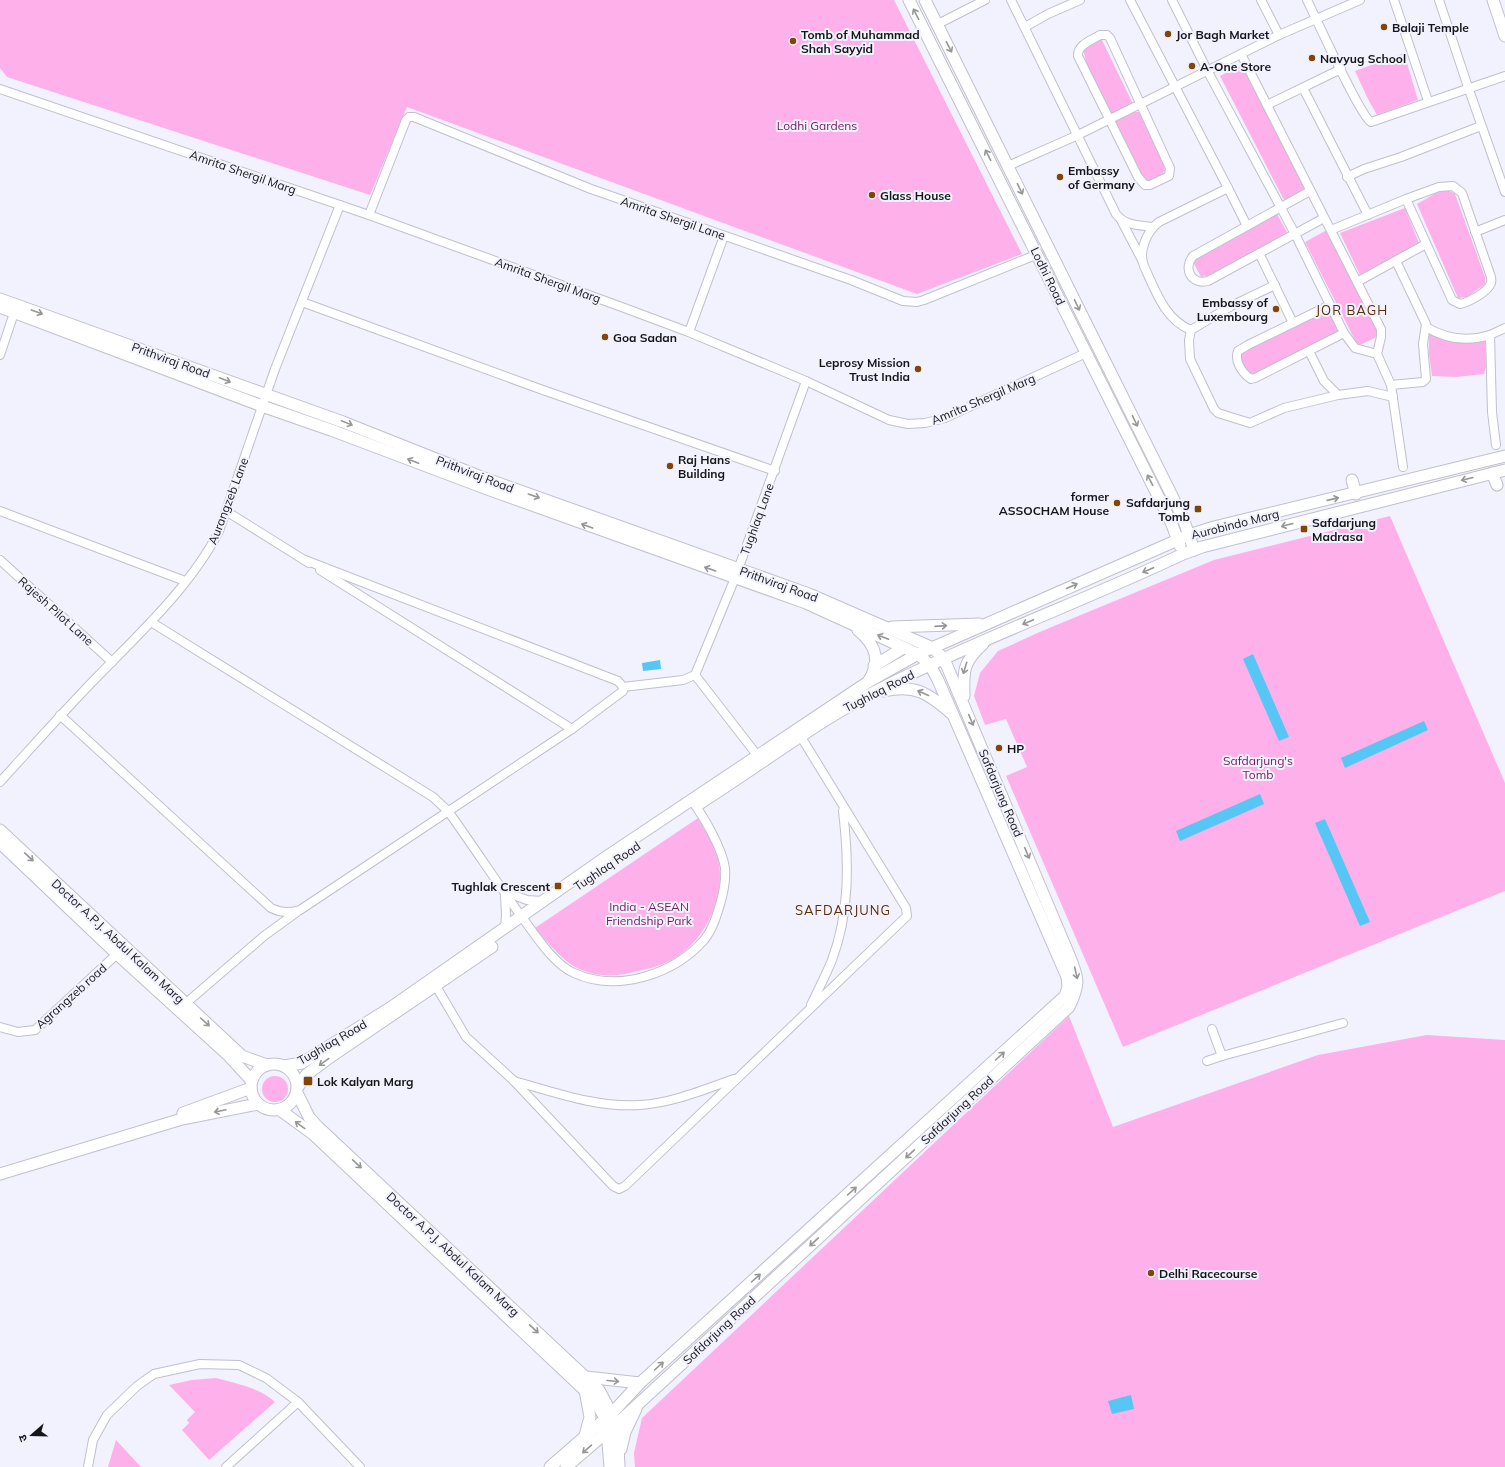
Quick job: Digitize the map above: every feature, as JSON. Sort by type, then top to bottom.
[{"type":"main road","name":"Lodhi Road","points":[[909,0],[1038,254],[1171,522],[1183,554]]},
{"type":"main road","name":"Lodhi Road","points":[[925,0],[1183,518],[1194,550]]},
{"type":"main road","points":[[1493,0],[1505,36]]},
{"type":"main road","name":"Prithviraj Road","points":[[0,299],[153,353],[331,430],[490,490],[737,574],[809,594],[888,627],[933,648],[944,659]]},
{"type":"main road","name":"Prithviraj Road","points":[[0,307],[264,401]]},
{"type":"main road","name":"Aurobindo Marg","points":[[933,648],[1189,535],[1214,527],[1356,494],[1505,456]]},
{"type":"main road","name":"Aurobindo Marg","points":[[944,659],[1194,550],[1505,470]]},
{"type":"main road","points":[[1492,473],[1497,485]]},
{"type":"main road","points":[[1352,480],[1356,494]]},
{"type":"main road","name":"Prithviraj Road","points":[[737,574],[851,625],[892,641],[903,648],[918,654]]},
{"type":"main road","points":[[888,627],[985,624]]},
{"type":"main road","points":[[851,625],[865,637],[874,648],[876,655],[874,666],[868,682]]},
{"type":"main road","points":[[964,704],[964,673],[966,665],[974,652],[988,640]]},
{"type":"main road","points":[[874,666],[903,648]]},
{"type":"main road","name":"Tughlaq Road","points":[[284,1066],[302,1062],[321,1052],[434,982],[798,732],[868,682],[918,654],[933,648]]},
{"type":"main road","points":[[918,654],[930,665]]},
{"type":"main road","name":"Tughlaq Road","points":[[297,1090],[306,1075],[505,929],[524,920],[543,902],[694,803],[757,755],[798,732],[944,659]]},
{"type":"main road","name":"Safdarjung Road","points":[[566,1467],[617,1424],[1069,1007],[1078,989],[1076,973],[944,659]]},
{"type":"main road","name":"Safdarjung Road","points":[[550,1467],[608,1415],[640,1383],[1066,996],[1068,987],[1067,977],[954,716],[930,665]]},
{"type":"main road","points":[[873,694],[897,688],[919,690],[936,700],[954,716]]},
{"type":"main road","points":[[983,783],[995,778]]},
{"type":"main road","name":"Doctor A.P.J. Abdul Kalam Marg","points":[[0,830],[185,1004],[232,1053]]},
{"type":"main road","name":"Doctor A.P.J. Abdul Kalam Marg","points":[[0,843],[117,954],[232,1053]]},
{"type":"main road","points":[[232,1053],[267,1065]]},
{"type":"main road","points":[[0,1166],[180,1114],[251,1085],[257,1072],[267,1065],[273,1064],[284,1066],[295,1076],[297,1090],[292,1103],[280,1110],[266,1110],[258,1104],[253,1097],[251,1085],[232,1053]]},
{"type":"main road","name":"Doctor A.P.J. Abdul Kalam Marg","points":[[297,1090],[309,1118],[568,1368],[584,1390],[608,1415]]},
{"type":"main road","points":[[0,1174],[182,1120],[258,1104]]},
{"type":"main road","name":"Doctor A.P.J. Abdul Kalam Marg","points":[[280,1110],[313,1134],[568,1368],[585,1377],[599,1390],[608,1415]]},
{"type":"main road","points":[[585,1377],[640,1383]]},
{"type":"main road","points":[[584,1390],[590,1417],[585,1436]]},
{"type":"main road","points":[[616,1465],[626,1432],[638,1404]]},
{"type":"main road","points":[[608,1415],[617,1424],[616,1465]]},
{"type":"main road","points":[[608,1415],[607,1431],[616,1465]]},
{"type":"street","points":[[938,24],[985,0]]},
{"type":"street","points":[[1011,0],[1167,312],[1180,326],[1191,330]]},
{"type":"street","points":[[1025,27],[1080,0]]},
{"type":"street","points":[[1130,0],[1247,226]]},
{"type":"street","points":[[1172,0],[1207,70],[1295,234],[1344,333],[1355,348],[1376,354]]},
{"type":"street","points":[[1261,0],[1278,36]]},
{"type":"street","points":[[1307,0],[1366,118],[1371,122],[1468,87],[1505,76]]},
{"type":"street","points":[[1008,166],[1078,135],[1207,70],[1316,18],[1342,3],[1360,0]]},
{"type":"street","points":[[1394,0],[1428,101]]},
{"type":"street","points":[[1439,0],[1481,126],[1505,192]]},
{"type":"street","points":[[1100,35],[1107,35],[1110,38],[1170,168],[1171,172],[1167,178],[1150,185],[1141,182],[1109,119],[1078,56],[1078,52],[1081,47],[1100,35]]},
{"type":"street","points":[[1240,54],[1268,105],[1310,191],[1381,329],[1381,337],[1376,354],[1391,385],[1403,467]]},
{"type":"street","points":[[1268,105],[1341,69]]},
{"type":"street","points":[[1303,88],[1347,177],[1368,215]]},
{"type":"street","name":"Amrita Shergil Marg","points":[[0,89],[369,215],[689,332],[806,381],[889,420],[908,424],[925,423],[945,418],[1086,353]]},
{"type":"street","name":"Amrita Shergil Lane","points":[[369,215],[406,120],[409,117],[414,117],[591,189],[910,302],[924,300],[1038,254]]},
{"type":"street","points":[[1347,177],[1364,169],[1396,159],[1481,126]]},
{"type":"street","points":[[1331,230],[1406,199],[1446,186],[1458,188],[1462,193],[1476,232],[1490,274],[1491,284],[1466,303],[1460,304],[1452,300],[1406,199]]},
{"type":"street","points":[[1142,261],[1143,250],[1153,227],[1166,217],[1228,188]]},
{"type":"street","points":[[1310,191],[1192,256],[1188,262],[1191,275],[1195,280],[1202,283],[1208,281],[1324,218]]},
{"type":"street","name":"Aurangzeb Lane","points":[[0,782],[60,715],[151,622],[206,556],[219,531],[264,401],[340,205]]},
{"type":"street","points":[[1121,220],[1133,225],[1153,227]]},
{"type":"street","points":[[1476,232],[1505,220]]},
{"type":"street","points":[[689,332],[724,236]]},
{"type":"street","points":[[1357,282],[1426,244]]},
{"type":"street","points":[[1259,253],[1293,323]]},
{"type":"street","points":[[1396,261],[1426,326],[1438,334],[1452,338],[1476,339],[1490,335],[1505,328]]},
{"type":"street","points":[[1275,285],[1225,310],[1191,330],[1189,340],[1190,359],[1209,403],[1218,413],[1250,423],[1284,408],[1338,395],[1368,392],[1393,397]]},
{"type":"street","points":[[302,302],[540,389],[775,471]]},
{"type":"street","points":[[1330,305],[1238,351],[1237,361],[1243,372],[1251,379],[1255,378],[1344,333]]},
{"type":"street","points":[[0,355],[14,313]]},
{"type":"street","points":[[1391,385],[1423,382],[1426,379],[1423,344],[1426,326]]},
{"type":"street","points":[[1490,335],[1492,412],[1496,445]]},
{"type":"street","points":[[1309,351],[1324,381],[1338,395]]},
{"type":"street","name":"Tughlaq Lane","points":[[695,675],[737,574],[806,381]]},
{"type":"street","points":[[0,511],[185,581]]},
{"type":"street","points":[[226,511],[572,729]]},
{"type":"street","name":"Rajesh Pilot Lane","points":[[0,560],[112,662]]},
{"type":"street","points":[[305,560],[618,681],[623,687]]},
{"type":"street","points":[[151,622],[433,797],[448,811],[524,920],[552,956],[574,973],[596,979],[622,981],[646,976],[670,967],[690,955],[705,939],[717,918],[725,884],[724,868],[719,849],[694,803]]},
{"type":"street","points":[[623,687],[683,680],[695,675],[757,755]]},
{"type":"street","points":[[185,1004],[264,936],[300,910],[572,729],[620,695],[623,691],[623,687]]},
{"type":"street","points":[[60,715],[270,908],[279,912],[289,913],[300,910]]},
{"type":"street","points":[[434,982],[466,1037],[513,1080],[613,1186],[619,1189],[625,1186],[736,1078],[905,919],[907,912],[842,807],[798,732]]},
{"type":"street","points":[[809,1009],[832,960],[845,909],[848,876],[846,834],[842,807]]},
{"type":"street","points":[[504,892],[527,900],[543,902]]},
{"type":"street","points":[[504,892],[506,915],[505,929]]},
{"type":"street","name":"Agrangzeb road","points":[[0,1027],[18,1032],[35,1030],[117,954]]},
{"type":"street","points":[[1207,1061],[1343,1023]]},
{"type":"street","points":[[1212,1029],[1222,1056]]},
{"type":"street","points":[[513,1080],[583,1099],[613,1104],[640,1105],[688,1095],[736,1078]]},
{"type":"street","points":[[88,1467],[93,1440],[107,1415],[137,1386],[154,1374],[200,1364],[239,1365],[266,1378],[298,1402],[360,1467]]},
{"type":"street","points":[[226,1467],[298,1402]]},
{"type":"green space","name":"Lodhi Gardens","points":[[0,0],[894,0],[1022,254],[917,294],[407,107],[370,195],[7,77],[0,68]]},
{"type":"green space","points":[[1101,38],[1132,102],[1131,105],[1112,113],[1087,67],[1083,48]]},
{"type":"green space","points":[[1404,53],[1418,100],[1377,115],[1355,71]]},
{"type":"green space","points":[[1242,65],[1306,188],[1284,200],[1220,76]]},
{"type":"green space","points":[[1134,112],[1139,112],[1164,164],[1165,171],[1157,179],[1144,181],[1142,179],[1115,121]]},
{"type":"green space","points":[[1448,190],[1455,194],[1485,277],[1485,284],[1467,297],[1458,298],[1417,204],[1436,193]]},
{"type":"green space","points":[[1405,208],[1419,243],[1360,275],[1340,233]]},
{"type":"green space","points":[[1277,214],[1288,234],[1212,275],[1201,277],[1192,260]]},
{"type":"green space","points":[[1327,230],[1381,335],[1358,346],[1305,242]]},
{"type":"green space","points":[[1329,308],[1340,333],[1252,376],[1243,367],[1240,353]]},
{"type":"green space","points":[[1429,333],[1476,342],[1485,341],[1486,367],[1484,374],[1456,377],[1432,376],[1429,354]]},
{"type":"green space","name":"Safdarjung's Tomb","points":[[1390,516],[1505,783],[1505,891],[1123,1047],[1006,776],[1027,767],[1006,719],[985,725],[974,696],[980,673],[998,651],[1042,631],[1214,560]]},
{"type":"green space","name":"India - ASEAN Friendship Park","points":[[698,818],[710,838],[716,853],[720,868],[719,888],[717,900],[708,923],[693,943],[675,958],[666,963],[631,973],[603,975],[589,973],[575,967],[562,958],[535,928]]},
{"type":"green space","name":"Delhi Racecourse","points":[[1069,1016],[1113,1127],[1318,1055],[1427,1035],[1505,1040],[1505,1467],[635,1467],[634,1453],[642,1418]]},
{"type":"green space","points":[[275,1076],[284,1080],[288,1089],[284,1098],[275,1102],[266,1098],[262,1089],[266,1080]]},
{"type":"green space","points":[[216,1378],[255,1390],[269,1397],[275,1402],[209,1460],[182,1430],[189,1423],[187,1420],[195,1412],[169,1385],[192,1380]]},
{"type":"green space","points":[[116,1440],[141,1467],[108,1467]]},
{"type":"water","points":[[1253,654],[1289,737],[1279,741],[1243,659]]},
{"type":"water","points":[[660,660],[661,669],[643,671],[642,663]]},
{"type":"water","points":[[1424,721],[1428,730],[1345,768],[1341,758]]},
{"type":"water","points":[[1260,794],[1264,804],[1180,841],[1176,831]]},
{"type":"water","points":[[1325,819],[1370,922],[1360,926],[1315,823]]},
{"type":"water","points":[[1131,1395],[1134,1409],[1112,1414],[1108,1401]]},
{"type":"place","name":"Balaji Temple","points":[[1384,27]]},
{"type":"place","name":"Jor Bagh Market","points":[[1168,34]]},
{"type":"place","name":"Tomb of Muhammad Shah Sayyid","points":[[793,41]]},
{"type":"place","name":"Navyug School","points":[[1312,58]]},
{"type":"place","name":"A-One Store","points":[[1192,66]]},
{"type":"place","name":"Embassy of Germany","points":[[1060,177]]},
{"type":"place","name":"Glass House","points":[[872,195]]},
{"type":"place","name":"Embassy of Luxembourg","points":[[1276,309]]},
{"type":"place","name":"Goa Sadan","points":[[605,337]]},
{"type":"place","name":"Leprosy Mission Trust India","points":[[918,369]]},
{"type":"place","name":"Raj Hans Building","points":[[670,466]]},
{"type":"place","name":"former ASSOCHAM House","points":[[1117,503]]},
{"type":"place","name":"Safdarjung Tomb","points":[[1198,509]]},
{"type":"place","name":"Safdarjung Madrasa","points":[[1304,529]]},
{"type":"place","name":"HP","points":[[999,748]]},
{"type":"place","name":"Tughlak Crescent","points":[[558,886]]},
{"type":"place","name":"Lok Kalyan Marg","points":[[308,1081]]},
{"type":"place","name":"Delhi Racecourse","points":[[1151,1273]]},
{"type":"district","name":"JOR BAGH","points":[[1352,310]]},
{"type":"district","name":"SAFDARJUNG","points":[[843,910]]}]
